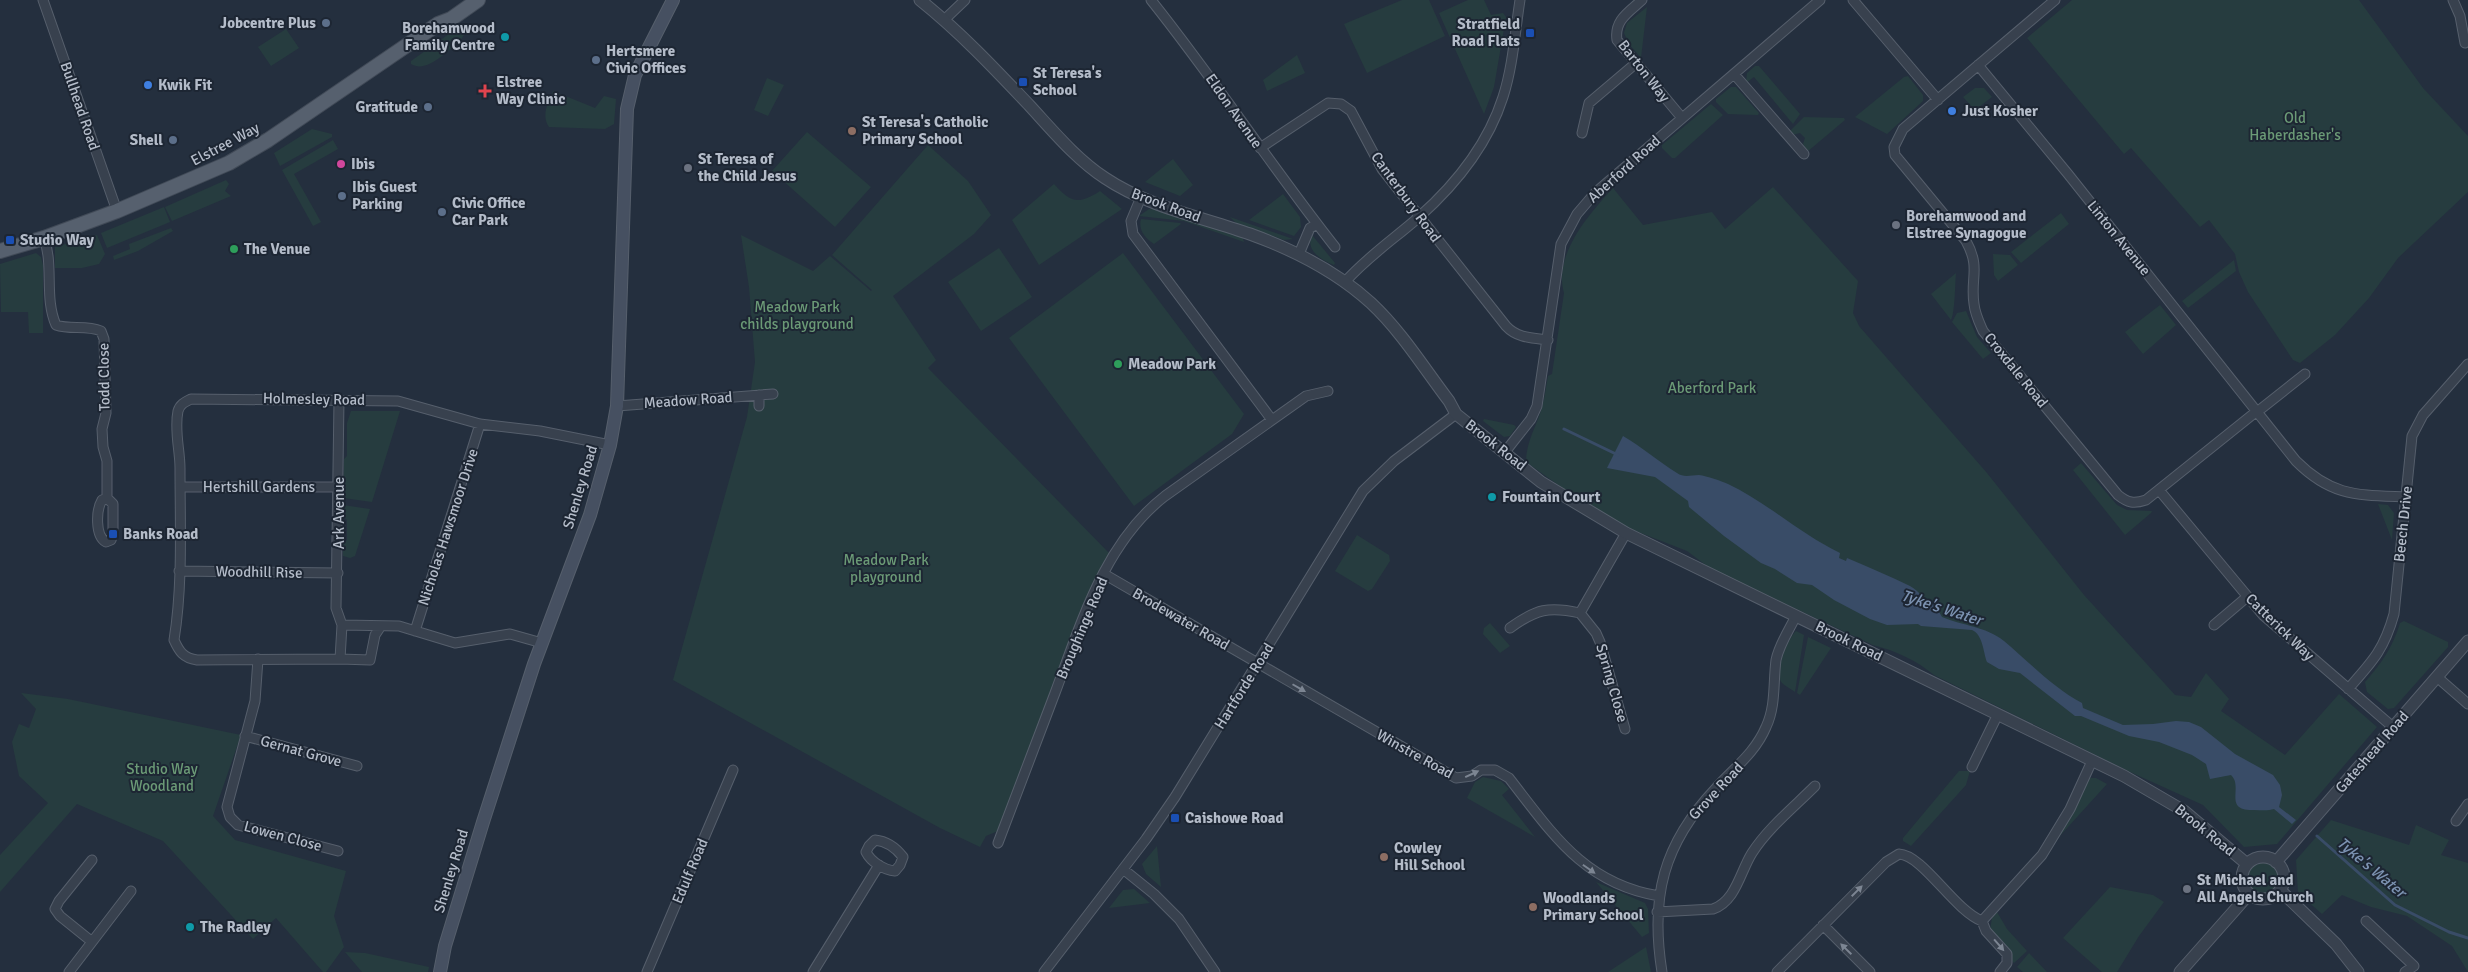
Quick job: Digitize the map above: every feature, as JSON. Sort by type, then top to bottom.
[{"type":"main road","name":"Shenley Road","points":[[440,972],[445,946],[483,822],[542,643],[590,515],[610,445],[617,406],[627,108],[635,76],[673,0]]},
{"type":"main road","name":"Elstree Way","points":[[0,251],[44,238],[117,211],[208,173],[249,152],[443,20],[451,19],[471,1]]},
{"type":"street","name":"Bullhead Road","points":[[43,0],[117,211]]},
{"type":"street","name":"Brook Road","points":[[920,0],[944,20],[1085,164],[1106,179],[1141,197],[1250,234],[1298,254],[1345,282],[1371,303],[1391,325],[1449,401],[1456,414],[1541,482],[1626,533],[2154,792],[2184,811],[2247,864]]},
{"type":"street","points":[[944,20],[965,0]]},
{"type":"street","name":"Eldon Avenue","points":[[1151,0],[1196,57],[1260,148],[1335,246]]},
{"type":"street","points":[[1345,282],[1357,269],[1419,217],[1445,192],[1465,168],[1486,136],[1503,98],[1520,0]]},
{"type":"street","name":"Barton Way","points":[[1642,0],[1619,21],[1616,34],[1621,46],[1635,64],[1682,118]]},
{"type":"street","name":"Aberford Road","points":[[1505,452],[1531,419],[1537,406],[1548,340],[1559,252],[1577,214],[1595,193],[1820,0]]},
{"type":"street","points":[[1852,0],[1938,100]]},
{"type":"street","name":"Croxdale Road","points":[[2055,0],[1903,129],[1894,147],[1895,155],[1966,241],[1972,252],[1976,266],[1973,302],[1983,331],[2118,495],[2125,501],[2135,504],[2146,500],[2257,411]]},
{"type":"street","points":[[2453,0],[2460,16],[2465,43]]},
{"type":"street","points":[[1582,133],[1589,103],[1635,64]]},
{"type":"street","name":"Linton Avenue","points":[[1978,66],[2068,174],[2296,461],[2322,484],[2339,491],[2406,496]]},
{"type":"street","points":[[1734,74],[1804,154]]},
{"type":"street","name":"Canterbury Road","points":[[1260,148],[1328,103],[1341,104],[1351,111],[1382,169],[1512,333],[1548,340]]},
{"type":"street","points":[[1141,197],[1131,221],[1133,234],[1272,420]]},
{"type":"street","points":[[1298,254],[1310,228],[1317,224]]},
{"type":"street","name":"Todd Close","points":[[44,238],[50,257],[52,316],[56,325],[65,328],[92,328],[100,331],[104,340],[106,413],[102,428],[103,447],[107,461],[107,498]]},
{"type":"street","name":"Beech Drive","points":[[2348,689],[2375,658],[2387,638],[2394,614],[2410,445],[2416,427],[2468,364]]},
{"type":"street","points":[[2257,411],[2305,374]]},
{"type":"street","name":"Broughinge Road","points":[[998,843],[1090,601],[1126,536],[1146,511],[1272,420],[1306,396],[1328,391]]},
{"type":"street","name":"Meadow Road","points":[[617,406],[773,394]]},
{"type":"street","points":[[759,395],[759,406]]},
{"type":"street","name":"Holmesley Road","points":[[381,626],[375,635],[370,660],[196,660],[181,653],[174,640],[177,622],[179,571],[180,487],[177,442],[178,412],[182,404],[191,398],[398,400],[480,424],[540,431],[610,445]]},
{"type":"street","name":"Ark Avenue","points":[[339,400],[336,608],[342,626],[340,660]]},
{"type":"street","name":"Hartforde Road","points":[[1044,972],[1123,869],[1175,797],[1363,491],[1394,462],[1456,414]]},
{"type":"street","name":"Nicholas Hawsmoor Drive","points":[[415,631],[480,424]]},
{"type":"street","name":"Hertshill Gardens","points":[[180,487],[338,487]]},
{"type":"street","name":"Catterick Way","points":[[2159,490],[2247,597],[2279,630],[2394,728]]},
{"type":"street","points":[[1510,628],[1528,615],[1548,608],[1580,613],[1626,533]]},
{"type":"street","name":"Woodhill Rise","points":[[179,571],[338,573]]},
{"type":"street","name":"Brodewater Road","points":[[1104,574],[1257,664]]},
{"type":"street","points":[[2214,625],[2247,597]]},
{"type":"street","name":"Spring Close","points":[[1580,613],[1596,633],[1600,642],[1625,729]]},
{"type":"street","name":"Grove Road","points":[[1662,972],[1657,937],[1657,912],[1668,860],[1690,817],[1746,759],[1767,726],[1773,708],[1776,660],[1796,616]]},
{"type":"street","points":[[342,626],[399,626],[455,643],[510,634],[542,643]]},
{"type":"street","name":"Gateshead Road","points":[[2276,862],[2468,642]]},
{"type":"street","points":[[245,736],[255,701],[258,659]]},
{"type":"street","name":"Winstre Road","points":[[1257,664],[1268,668],[1282,678],[1456,778],[1472,776],[1481,770],[1501,772],[1509,778],[1561,844],[1581,863],[1612,882],[1634,892],[1659,896]]},
{"type":"street","points":[[2437,677],[2468,704]]},
{"type":"street","points":[[1972,767],[1998,714]]},
{"type":"street","name":"Gernat Grove","points":[[245,736],[357,766]]},
{"type":"street","name":"Lowen Close","points":[[245,736],[227,807],[230,817],[238,825],[338,851]]},
{"type":"street","points":[[1982,921],[2042,855],[2070,809],[2092,761]]},
{"type":"street","name":"Edulf Road","points":[[646,972],[733,770]]},
{"type":"street","points":[[1657,912],[1714,909],[1721,906],[1731,896],[1751,855],[1760,842],[1815,786]]},
{"type":"street","points":[[2456,821],[2468,804]]},
{"type":"street","points":[[1777,972],[1886,862],[1899,854],[1912,858],[1968,914],[1982,921],[1986,931],[2007,954],[2007,963],[2000,972]]},
{"type":"street","points":[[2264,857],[2276,862],[2283,872],[2283,885],[2280,890],[2269,898],[2262,899],[2249,894],[2242,880],[2247,864],[2252,860],[2264,857]]},
{"type":"street","points":[[91,941],[60,916],[55,909],[59,900],[92,860]]},
{"type":"street","points":[[813,972],[879,865]]},
{"type":"street","points":[[1123,869],[1169,907],[1215,972]]},
{"type":"street","points":[[2280,890],[2336,944],[2358,972]]},
{"type":"street","points":[[69,972],[131,891]]},
{"type":"street","points":[[2180,972],[2249,894]]},
{"type":"street","points":[[2366,921],[2417,969]]},
{"type":"street","points":[[1823,925],[1870,972]]},
{"type":"street","points":[[2404,972],[2417,969]]},
{"type":"green space","points":[[1402,0],[1429,0],[1445,36],[1367,73],[1344,24]]},
{"type":"green space","points":[[1468,0],[1484,0],[1491,15],[1503,13],[1506,17],[1494,87],[1484,114],[1439,13]]},
{"type":"green space","name":"Old Haberdasher's","points":[[2072,0],[2359,0],[2423,88],[2468,136],[2468,192],[2398,258],[2369,298],[2335,335],[2300,363],[2293,360],[2248,292],[2239,272],[2235,254],[2209,220],[2200,227],[2131,148],[2124,154],[2027,38]]},
{"type":"green space","points":[[1647,7],[1641,58],[1629,44],[1624,33],[1627,23]]},
{"type":"green space","points":[[463,24],[464,35],[460,41],[437,60],[424,66],[411,64],[411,61]]},
{"type":"green space","points":[[286,29],[299,48],[271,66],[258,47]]},
{"type":"green space","points":[[1297,55],[1305,73],[1267,91],[1263,80]]},
{"type":"green space","points":[[1755,66],[1759,66],[1800,114],[1793,124],[1754,77],[1746,83],[1747,73]]},
{"type":"green space","points":[[1908,76],[1923,95],[1923,101],[1887,134],[1855,117],[1904,77]]},
{"type":"green space","points":[[767,78],[784,85],[768,116],[754,110]]},
{"type":"green space","points":[[1731,87],[1736,87],[1759,113],[1758,115],[1728,114],[1716,102],[1716,99]]},
{"type":"green space","points":[[1975,88],[1984,88],[1992,97],[1975,110],[1963,97]]},
{"type":"green space","points":[[553,91],[595,108],[604,96],[616,99],[614,124],[605,129],[549,127],[545,114]]},
{"type":"green space","points":[[1711,104],[1723,115],[1675,158],[1672,158],[1662,148],[1662,145]]},
{"type":"green space","points":[[1804,117],[1844,118],[1845,120],[1807,152],[1803,144],[1805,138],[1800,133],[1792,135],[1788,133]]},
{"type":"green space","points":[[312,129],[332,134],[332,137],[280,166],[274,153]]},
{"type":"green space","points":[[807,132],[871,187],[835,227],[772,171]]},
{"type":"green space","points":[[333,140],[338,149],[294,174],[321,222],[313,226],[282,170]]},
{"type":"green space","points":[[928,145],[968,181],[991,215],[974,234],[893,296],[936,360],[928,368],[1109,553],[1084,604],[998,831],[986,836],[980,847],[940,828],[673,680],[747,417],[755,362],[749,287],[741,235],[813,271],[830,256],[871,291],[832,255]]},
{"type":"green space","points":[[1173,159],[1193,185],[1180,196],[1145,182]]},
{"type":"green space","points":[[226,180],[229,184],[225,191],[231,196],[172,221],[165,207]]},
{"type":"green space","points":[[1054,184],[1065,195],[1075,200],[1086,198],[1100,191],[1122,209],[1039,265],[1012,220]]},
{"type":"green space","name":"Aberford Park","points":[[1773,187],[1858,281],[1853,313],[1859,326],[1987,473],[2084,595],[2175,695],[2191,697],[2206,673],[2229,699],[2221,711],[2285,755],[2339,694],[2377,727],[2277,844],[2244,847],[2203,805],[2128,771],[1934,675],[1905,657],[1873,645],[1711,569],[1687,551],[1628,528],[1578,499],[1526,462],[1526,454],[1540,414],[1548,376],[1552,374],[1564,293],[1562,279],[1568,250],[1584,223],[1604,198],[1613,188],[1643,225],[1712,212],[1725,229]]},
{"type":"green space","points":[[1283,194],[1300,217],[1301,227],[1294,236],[1249,220]]},
{"type":"green space","points":[[164,207],[170,222],[107,248],[101,233]]},
{"type":"green space","points":[[1149,209],[1155,209],[1242,236],[1244,242],[1184,221],[1139,216]]},
{"type":"green space","points":[[2061,213],[2069,224],[2021,263],[2011,252]]},
{"type":"green space","points":[[1230,217],[1293,239],[1284,240],[1236,223]]},
{"type":"green space","points":[[1141,219],[1181,224],[1154,244],[1143,233],[1140,227]]},
{"type":"green space","points":[[171,228],[173,231],[138,251],[114,260],[113,256],[130,249],[129,244]]},
{"type":"green space","points":[[97,235],[105,254],[99,264],[82,268],[55,268],[55,247]]},
{"type":"green space","points":[[1312,235],[1335,263],[1334,265],[1319,257],[1312,250],[1310,240]]},
{"type":"green space","points":[[999,248],[1032,297],[981,331],[948,282]]},
{"type":"green space","points":[[36,253],[41,257],[43,265],[43,333],[29,333],[28,312],[1,312],[0,264]]},
{"type":"green space","name":"Meadow Park","points":[[1123,253],[1244,414],[1232,434],[1134,506],[1009,338]]},
{"type":"green space","points":[[1993,254],[2010,255],[2018,265],[1998,281],[1994,275]]},
{"type":"green space","points":[[2234,260],[2236,271],[2188,308],[2182,301]]},
{"type":"green space","points":[[1956,273],[1954,305],[1951,320],[1931,294]]},
{"type":"green space","points":[[2160,305],[2176,325],[2143,354],[2125,332]]},
{"type":"green space","points":[[1966,311],[1977,337],[1991,353],[1983,359],[1952,322],[1957,313]]},
{"type":"green space","points":[[351,411],[400,411],[372,502],[343,498],[344,459],[347,456],[347,423]]},
{"type":"green space","points":[[1484,419],[1516,427],[1510,436],[1504,437],[1483,421]]},
{"type":"green space","points":[[2081,463],[2117,505],[2127,510],[2152,511],[2151,513],[2125,535],[2073,470]]},
{"type":"green space","points":[[2378,504],[2388,505],[2394,513],[2392,540]]},
{"type":"green space","points":[[343,505],[370,509],[355,556],[350,558],[343,556],[343,543],[347,540],[347,520],[343,516]]},
{"type":"green space","points":[[1357,535],[1389,555],[1390,561],[1372,589],[1368,591],[1335,571]]},
{"type":"green space","points":[[2404,621],[2448,642],[2448,647],[2394,708],[2388,709],[2367,692],[2365,682],[2386,655],[2400,623]]},
{"type":"green space","points":[[1490,623],[1510,646],[1500,653],[1483,634],[1484,628]]},
{"type":"green space","points":[[1796,631],[1804,635],[1795,692],[1782,683],[1779,672],[1786,648]]},
{"type":"green space","points":[[1808,637],[1831,648],[1800,695],[1797,693]]},
{"type":"green space","name":"Studio Way Woodland","points":[[21,693],[68,699],[241,735],[213,816],[235,840],[346,871],[334,916],[344,947],[326,972],[323,972],[276,918],[253,939],[163,841],[77,804],[0,892],[0,855],[48,803],[19,776],[12,742],[19,724],[29,728],[36,709]]},
{"type":"green space","points":[[1959,771],[1970,771],[1966,785],[1911,846],[1903,841],[1903,838]]},
{"type":"green space","points":[[1483,777],[1501,781],[1509,789],[1502,795],[1535,837],[1467,798],[1475,782]]},
{"type":"green space","points":[[2089,778],[2096,778],[2107,784],[2058,838]]},
{"type":"green space","points":[[2331,820],[2409,845],[2416,825],[2449,840],[2441,855],[2468,863],[2468,972],[2452,946],[2407,916],[2371,907],[2342,895],[2322,914],[2298,893],[2296,860]]},
{"type":"green space","points":[[1157,846],[1161,887],[1146,874],[1142,864]]},
{"type":"green space","points":[[2263,863],[2274,867],[2278,878],[2274,889],[2263,893],[2252,889],[2248,878],[2252,867]]},
{"type":"green space","points":[[1596,882],[1645,903],[1648,909],[1649,933],[1642,937]]},
{"type":"green space","points":[[2110,887],[2153,895],[2164,902],[2139,936],[2117,972],[2102,972],[2063,938]]},
{"type":"green space","points":[[1134,889],[1150,903],[1109,908],[1123,890]]},
{"type":"green space","points":[[1997,912],[2007,929],[2027,951],[2014,963],[2011,960],[2009,948],[1990,930],[1992,918]]},
{"type":"green space","points":[[1646,947],[1651,972],[1608,972]]},
{"type":"green space","points":[[345,952],[365,953],[429,967],[428,972],[362,972]]},
{"type":"green space","points":[[2029,953],[2047,972],[2023,972],[2017,967]]},
{"type":"water","points":[[1623,436],[1680,475],[1706,476],[1728,484],[1757,500],[1811,537],[1840,553],[1839,558],[1846,561],[1847,558],[1910,586],[1935,605],[1942,617],[1982,629],[1997,636],[2051,682],[2082,703],[2083,708],[2123,725],[2176,721],[2189,722],[2201,727],[2235,754],[2273,775],[2280,785],[2282,795],[2279,807],[2296,820],[2292,824],[2274,809],[2254,810],[2239,807],[2235,797],[2236,786],[2231,775],[2210,779],[2206,764],[2192,755],[2159,742],[2129,736],[2081,716],[2075,716],[2020,673],[1999,669],[1987,662],[1981,639],[1972,630],[1921,626],[1918,624],[1887,625],[1870,619],[1834,600],[1812,585],[1797,583],[1775,569],[1761,563],[1724,536],[1689,507],[1688,501],[1655,477],[1607,468]]},
{"type":"waterway","name":"Tyke's Water","points":[[1564,429],[1618,455]]},
{"type":"waterway","name":"Tyke's Water","points":[[2317,836],[2395,905],[2449,932],[2468,938]]},
{"type":"place","name":"Jobcentre Plus","points":[[326,23]]},
{"type":"place","name":"Stratfield Road Flats","points":[[1530,33]]},
{"type":"place","name":"Borehamwood Family Centre","points":[[505,37]]},
{"type":"place","name":"Hertsmere Civic Offices","points":[[596,60]]},
{"type":"place","name":"St Teresa's School","points":[[1023,82]]},
{"type":"place","name":"Kwik Fit","points":[[148,85]]},
{"type":"place","name":"Elstree Way Clinic","points":[[485,91]]},
{"type":"place","name":"Gratitude","points":[[428,107]]},
{"type":"place","name":"Just Kosher","points":[[1952,111]]},
{"type":"place","name":"St Teresa's Catholic Primary School","points":[[852,131]]},
{"type":"place","name":"Shell","points":[[173,140]]},
{"type":"place","name":"Ibis","points":[[341,164]]},
{"type":"place","name":"St Teresa of the Child Jesus","points":[[688,168]]},
{"type":"place","name":"Ibis Guest Parking","points":[[342,196]]},
{"type":"place","name":"Civic Office Car Park","points":[[442,212]]},
{"type":"place","name":"Borehamwood and Elstree Synagogue","points":[[1896,225]]},
{"type":"place","name":"Studio Way","points":[[10,240]]},
{"type":"place","name":"The Venue","points":[[234,249]]},
{"type":"place","name":"Meadow Park","points":[[1118,364]]},
{"type":"place","name":"Fountain Court","points":[[1492,497]]},
{"type":"place","name":"Banks Road","points":[[113,534]]},
{"type":"place","name":"Caishowe Road","points":[[1175,818]]},
{"type":"place","name":"Cowley Hill School","points":[[1384,857]]},
{"type":"place","name":"St Michael and All Angels Church","points":[[2187,889]]},
{"type":"place","name":"Woodlands Primary School","points":[[1533,907]]},
{"type":"place","name":"The Radley","points":[[190,927]]},
{"type":"park label","name":"Meadow Park childs playground","points":[[797,316]]},
{"type":"park label","name":"Meadow Park playground","points":[[886,568]]}]
